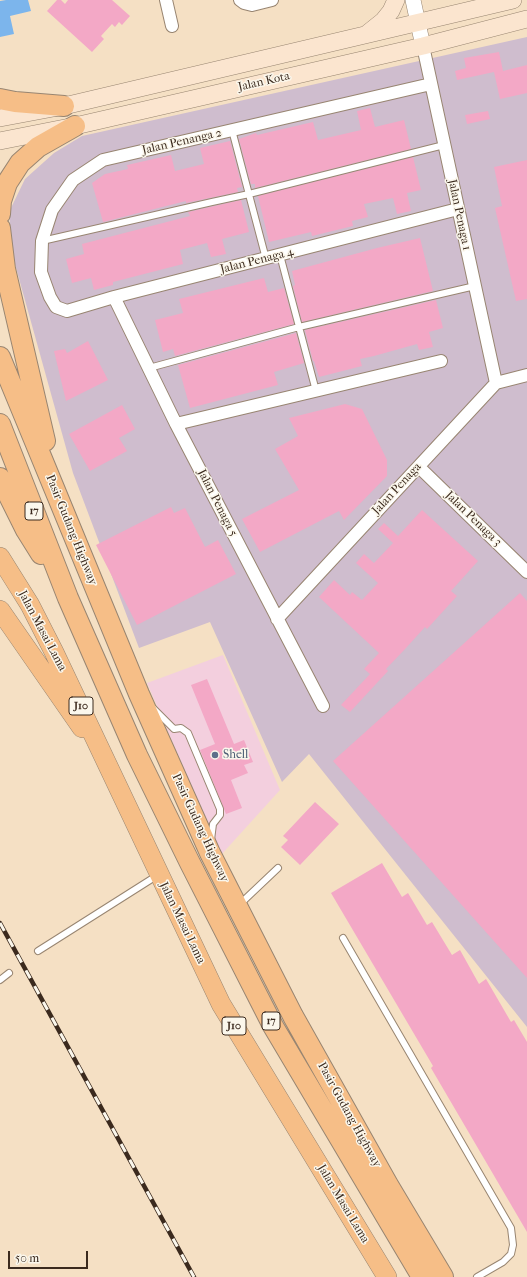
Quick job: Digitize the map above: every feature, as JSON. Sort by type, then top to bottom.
[{"type":"highway","points":[[0,99],[15,102],[64,106]]},
{"type":"highway","points":[[0,214],[1,201],[7,183],[20,164],[38,147],[75,126]]},
{"type":"highway","points":[[0,228],[3,263],[43,434],[69,525]]},
{"type":"highway","name":"Pasir Gudang Highway","points":[[0,357],[139,694],[210,853],[293,1016],[388,1185],[444,1277]]},
{"type":"highway","name":"Pasir Gudang Highway","points":[[0,424],[68,598],[137,755],[190,863],[273,1026],[422,1277]]},
{"type":"highway","points":[[0,478],[26,530],[68,598]]},
{"type":"main road","points":[[365,35],[383,21],[396,0]]},
{"type":"main road","name":"Jalan Kota","points":[[0,118],[64,106],[513,0]]},
{"type":"main road","name":"Jalan Kota","points":[[0,141],[75,126],[423,46],[527,19]]},
{"type":"main road","name":"Jalan Masai Lama","points":[[0,557],[30,606],[54,652],[221,1004],[388,1277]]},
{"type":"main road","points":[[0,610],[70,712],[107,761]]},
{"type":"main road","points":[[34,660],[42,664],[46,664],[51,660],[54,652]]},
{"type":"street","points":[[166,0],[172,26]]},
{"type":"street","points":[[240,0],[244,3],[252,5],[272,0]]},
{"type":"street","points":[[413,0],[423,46]]},
{"type":"street","name":"Jalan Penaga 1","points":[[423,46],[496,383]]},
{"type":"street","name":"Jalan Penanga 2","points":[[56,307],[50,297],[41,272],[42,241],[52,210],[73,180],[103,160],[431,84]]},
{"type":"street","name":"Jalan Penaga 4","points":[[56,307],[67,311],[458,209]]},
{"type":"street","name":"Jalan Penaga 5","points":[[114,298],[176,424],[323,706]]},
{"type":"street","points":[[176,424],[441,361]]},
{"type":"street","points":[[496,383],[527,375]]},
{"type":"street","name":"Jalan Penaga","points":[[277,619],[496,383]]},
{"type":"street","name":"Jalan Penaga 3","points":[[418,467],[527,572]]},
{"type":"lane","points":[[232,130],[266,259]]},
{"type":"lane","points":[[42,241],[249,194],[444,145]]},
{"type":"lane","points":[[280,255],[316,391]]},
{"type":"lane","points":[[148,368],[299,328],[474,286]]},
{"type":"lane","points":[[139,694],[174,729],[181,728],[188,733],[221,812],[219,818],[213,824],[210,853]]},
{"type":"lane","points":[[237,907],[278,868]]},
{"type":"lane","points":[[38,951],[159,875]]},
{"type":"lane","points":[[343,938],[511,1228],[513,1245],[510,1254],[503,1262],[477,1277]]},
{"type":"lane","points":[[0,980],[9,973]]},
{"type":"shaded area","points":[[527,37],[527,1027],[309,754],[282,782],[210,622],[139,648],[73,473],[13,257],[9,212],[25,179],[54,153],[82,136]]},
{"type":"shaded area","points":[[223,655],[280,790],[221,855],[147,683]]},
{"type":"water","points":[[28,0],[31,11],[10,16],[14,34],[0,37],[0,1]]},
{"type":"building","points":[[57,0],[61,0],[65,4],[68,0],[112,0],[130,16],[122,25],[119,22],[115,27],[112,24],[101,36],[104,39],[92,52],[47,11]]},
{"type":"building","points":[[499,52],[503,71],[527,65],[527,93],[500,99],[494,72],[457,80],[455,71],[466,68],[464,58]]},
{"type":"building","points":[[370,108],[375,127],[404,120],[411,149],[255,188],[255,184],[251,184],[239,139],[256,133],[257,135],[313,122],[318,140],[361,130],[357,111]]},
{"type":"building","points":[[488,111],[490,119],[467,124],[465,115]]},
{"type":"building","points":[[230,141],[242,187],[237,188],[238,192],[186,203],[186,201],[103,222],[92,183],[105,174],[128,169],[127,165],[171,155],[175,171],[204,164],[200,148]]},
{"type":"building","points":[[413,157],[421,190],[407,193],[411,211],[397,214],[393,198],[364,204],[368,217],[352,221],[353,226],[312,236],[311,232],[269,242],[258,196]]},
{"type":"building","points":[[527,160],[527,299],[516,301],[495,208],[502,206],[494,167]]},
{"type":"building","points":[[241,200],[249,232],[222,239],[226,254],[211,257],[207,243],[180,250],[183,264],[113,282],[113,285],[94,290],[91,278],[72,283],[66,259],[84,254],[82,244],[190,216],[188,212]]},
{"type":"building","points":[[420,238],[433,291],[302,322],[293,286],[295,285],[292,271]]},
{"type":"building","points":[[264,278],[268,292],[284,288],[294,324],[175,356],[173,349],[163,352],[155,320],[183,313],[179,299]]},
{"type":"building","points":[[436,300],[443,328],[429,332],[433,347],[419,350],[417,344],[360,359],[362,366],[319,377],[305,330]]},
{"type":"building","points":[[296,333],[304,363],[274,372],[278,385],[190,408],[178,365]]},
{"type":"building","points":[[88,341],[108,380],[66,401],[54,351],[65,349],[67,353]]},
{"type":"building","points":[[345,404],[362,409],[387,460],[387,476],[344,520],[339,511],[260,552],[242,519],[299,490],[275,449],[298,436],[289,418]]},
{"type":"building","points":[[122,405],[135,429],[119,438],[127,451],[90,471],[69,434]]},
{"type":"building","points":[[171,507],[174,513],[185,508],[205,547],[218,540],[236,574],[137,625],[96,545]]},
{"type":"building","points":[[422,510],[478,561],[451,591],[457,596],[427,629],[425,627],[386,669],[388,671],[350,712],[341,705],[370,674],[364,669],[379,653],[319,597],[334,580],[350,595],[352,592],[362,600],[378,583],[356,563],[364,554],[374,563],[393,543],[378,529],[384,523],[398,536]]},
{"type":"building","points":[[520,593],[527,601],[527,978],[333,761]]},
{"type":"building","points":[[207,679],[234,744],[244,740],[253,762],[244,765],[248,773],[231,780],[242,808],[226,814],[200,750],[215,744],[191,685]]},
{"type":"building","points":[[315,802],[339,824],[300,865],[281,847],[288,840],[283,836]]},
{"type":"building","points":[[382,863],[402,897],[408,893],[427,925],[432,922],[452,955],[460,950],[479,984],[486,979],[511,1022],[514,1020],[527,1042],[527,1232],[431,1068],[433,1066],[331,893]]},
{"type":"railway","points":[[0,923],[194,1277]]},
{"type":"place","name":"Shell","points":[[215,755]]}]
